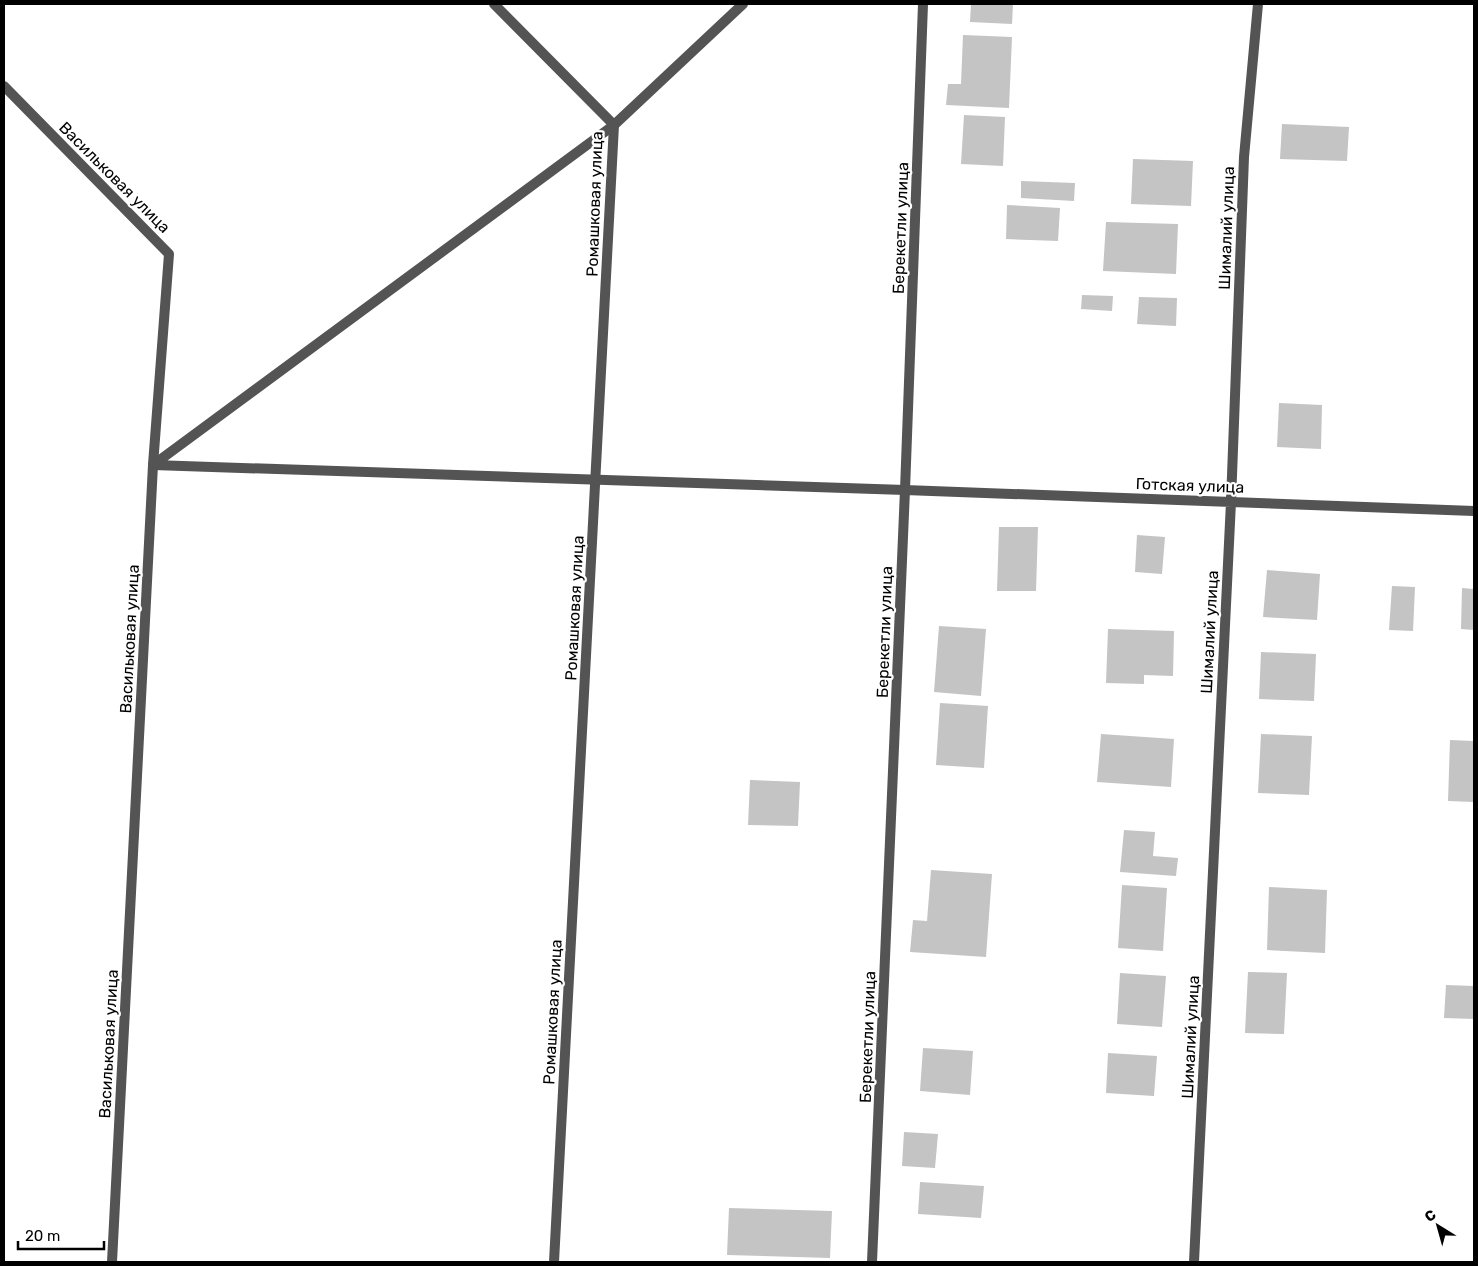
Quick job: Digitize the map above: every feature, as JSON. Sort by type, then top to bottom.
[{"type":"street","name":"Ромашковая улица","points":[[494,4],[614,126],[554,1262]]},
{"type":"street","points":[[153,465],[614,126],[742,4]]},
{"type":"street","name":"Берекетли улица","points":[[872,1262],[905,490],[922,4]]},
{"type":"street","name":"Шималий улица","points":[[1194,1262],[1231,502],[1244,156],[1258,4]]},
{"type":"street","name":"Васильковая улица","points":[[4,86],[169,254],[153,465],[112,1262]]},
{"type":"street","name":"Готская улица","points":[[153,465],[1474,511]]},
{"type":"building","points":[[971,4],[1013,4],[1012,24],[970,22]]},
{"type":"building","points":[[963,35],[1012,37],[1009,108],[946,105],[948,84],[961,84]]},
{"type":"building","points":[[964,115],[1005,117],[1003,166],[961,164]]},
{"type":"building","points":[[1282,124],[1349,127],[1347,161],[1280,159]]},
{"type":"building","points":[[1133,159],[1193,161],[1191,206],[1131,204]]},
{"type":"building","points":[[1021,181],[1075,183],[1074,201],[1021,198]]},
{"type":"building","points":[[1007,205],[1060,208],[1058,241],[1006,239]]},
{"type":"building","points":[[1106,222],[1178,224],[1176,274],[1103,271]]},
{"type":"building","points":[[1082,295],[1113,296],[1112,311],[1081,309]]},
{"type":"building","points":[[1139,297],[1177,298],[1176,326],[1137,324]]},
{"type":"building","points":[[1279,403],[1322,405],[1321,449],[1277,447]]},
{"type":"building","points":[[999,527],[1038,527],[1036,591],[997,591]]},
{"type":"building","points":[[1137,535],[1165,537],[1162,574],[1135,572]]},
{"type":"building","points":[[1267,570],[1320,574],[1317,620],[1263,617]]},
{"type":"building","points":[[1392,586],[1415,587],[1413,631],[1389,630]]},
{"type":"building","points":[[1462,588],[1474,589],[1474,630],[1461,629]]},
{"type":"building","points":[[939,626],[986,629],[981,696],[934,692]]},
{"type":"building","points":[[1108,629],[1174,631],[1173,676],[1144,675],[1144,684],[1106,683]]},
{"type":"building","points":[[1261,652],[1316,654],[1314,701],[1259,699]]},
{"type":"building","points":[[940,703],[988,706],[984,768],[936,765]]},
{"type":"building","points":[[1101,734],[1174,739],[1171,787],[1097,782]]},
{"type":"building","points":[[1261,734],[1312,736],[1309,795],[1258,793]]},
{"type":"building","points":[[1450,740],[1474,741],[1474,802],[1448,801]]},
{"type":"building","points":[[750,780],[800,782],[798,826],[748,825]]},
{"type":"building","points":[[1124,830],[1155,832],[1153,856],[1178,858],[1176,876],[1120,872]]},
{"type":"building","points":[[931,870],[992,874],[986,957],[910,952],[913,920],[927,921]]},
{"type":"building","points":[[1122,885],[1167,888],[1163,951],[1118,948]]},
{"type":"building","points":[[1269,887],[1327,890],[1325,953],[1267,950]]},
{"type":"building","points":[[1248,972],[1287,973],[1284,1034],[1245,1033]]},
{"type":"building","points":[[1120,973],[1166,976],[1162,1027],[1117,1024]]},
{"type":"building","points":[[1446,985],[1474,986],[1474,1019],[1444,1018]]},
{"type":"building","points":[[923,1048],[973,1051],[970,1095],[920,1091]]},
{"type":"building","points":[[1108,1053],[1157,1056],[1154,1096],[1106,1093]]},
{"type":"building","points":[[904,1132],[938,1134],[935,1168],[902,1166]]},
{"type":"building","points":[[920,1182],[984,1186],[981,1218],[918,1214]]},
{"type":"building","points":[[729,1208],[832,1211],[830,1258],[727,1255]]}]
